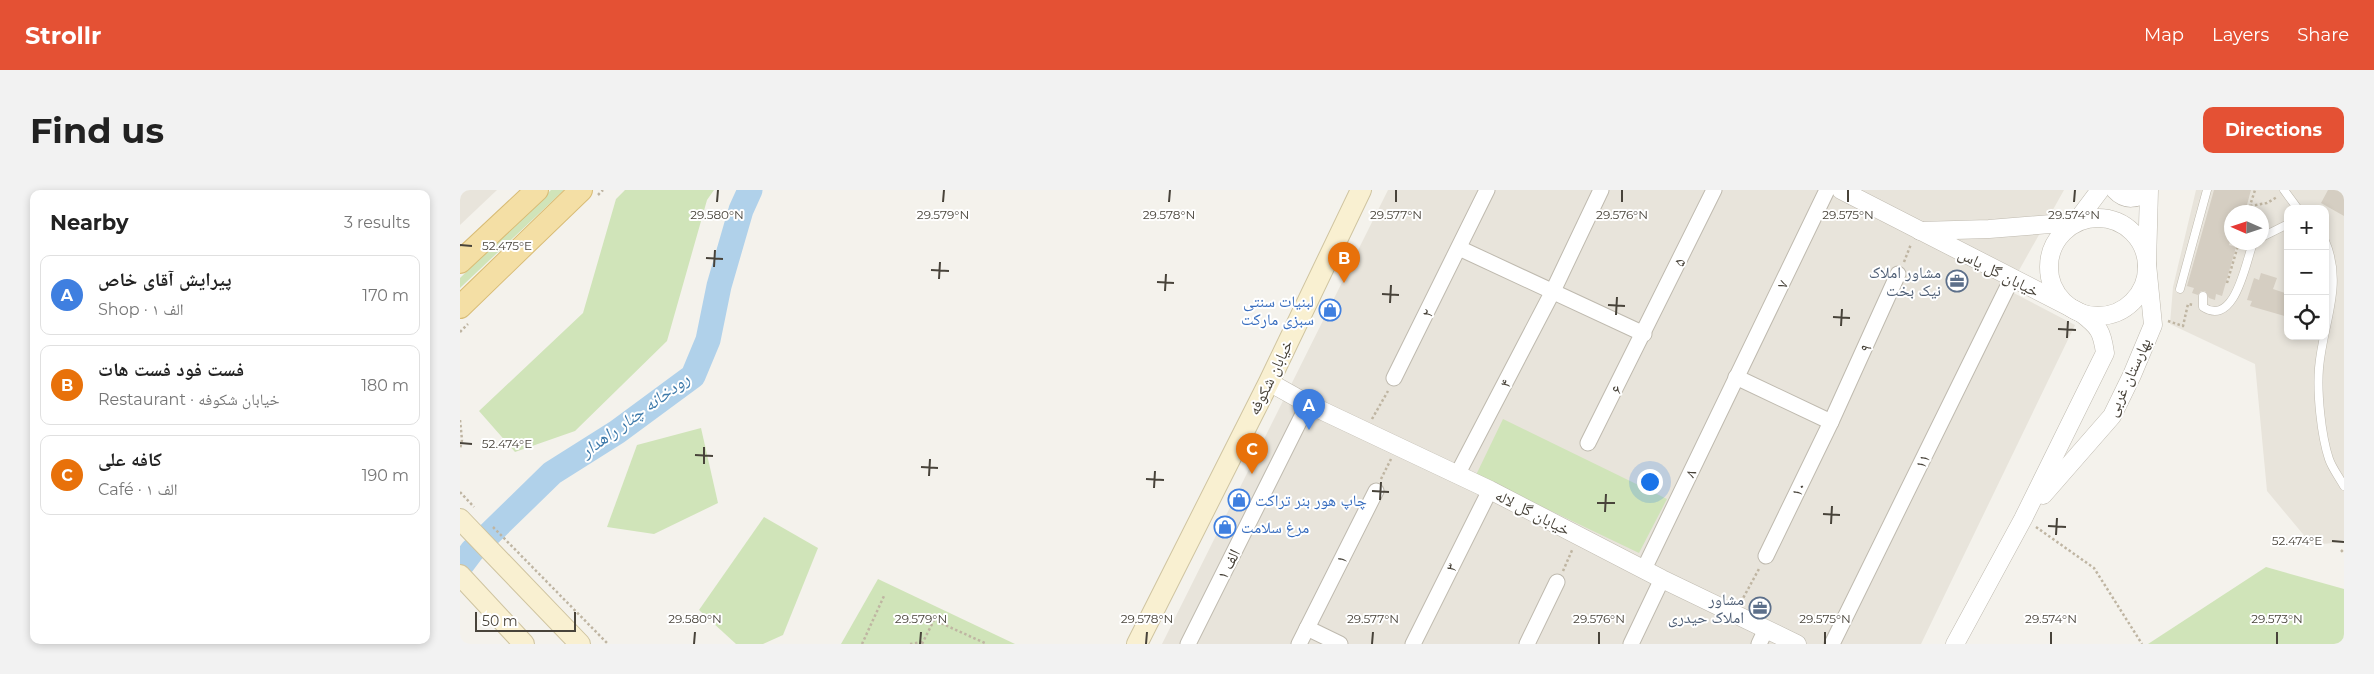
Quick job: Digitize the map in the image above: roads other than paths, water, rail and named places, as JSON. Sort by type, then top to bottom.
[{"type":"main road","points":[[460,262],[537,190]]},
{"type":"main road","points":[[460,307],[581,190]]},
{"type":"main road","name":"خیابان شکوفه","points":[[1137,644],[1269,382],[1361,190]]},
{"type":"main road","points":[[467,518],[531,579],[580,644]]},
{"type":"main road","points":[[460,575],[524,644]]},
{"type":"street","points":[[1487,190],[1459,248],[1644,334]]},
{"type":"street","points":[[1553,291],[1602,190]]},
{"type":"street","name":"۵","points":[[1644,334],[1714,190]]},
{"type":"street","name":"۷","points":[[1736,377],[1827,190]]},
{"type":"street","name":"خیابان گل یاس","points":[[1841,190],[1917,231],[2080,313]]},
{"type":"street","points":[[2100,190],[2076,222],[2063,232],[2054,245],[2049,261],[2050,277],[2056,292],[2066,305],[2080,313],[2096,316],[2112,314],[2127,307],[2139,295],[2146,280],[2148,264],[2148,190]]},
{"type":"street","points":[[2115,190],[2124,197],[2134,198],[2148,190]]},
{"type":"street","points":[[2076,222],[2092,217],[2108,218],[2123,224],[2136,234],[2144,248],[2148,264]]},
{"type":"street","name":"خیابان گل یاس","points":[[1917,231],[1989,229],[2076,222]]},
{"type":"street","name":"۲","points":[[1394,378],[1459,248]]},
{"type":"street","name":"بهارستان غربی","points":[[2023,519],[2059,474],[2091,442],[2112,416],[2153,325],[2148,264]]},
{"type":"street","name":"۹","points":[[1831,422],[1898,274]]},
{"type":"street","name":"۱۱","points":[[1832,644],[2012,278]]},
{"type":"street","name":"۴","points":[[1457,475],[1553,291]]},
{"type":"street","name":"بهارستان غربی","points":[[1955,644],[2023,519],[2105,354],[2103,336],[2097,325],[2080,313]]},
{"type":"street","name":"۶","points":[[1588,443],[1644,334]]},
{"type":"street","points":[[1736,377],[1831,422]]},
{"type":"street","name":"۸","points":[[1644,569],[1736,377]]},
{"type":"street","name":"خیابان گل لاله","points":[[1269,382],[1308,404],[1490,490],[1734,614],[1762,637],[1797,644]]},
{"type":"street","name":"۱ الف","points":[[1188,644],[1308,404]]},
{"type":"street","name":"۱۰","points":[[1766,556],[1831,422]]},
{"type":"street","name":"۳","points":[[1413,644],[1490,490]]},
{"type":"street","name":"۱","points":[[1299,644],[1376,491]]},
{"type":"street","points":[[1631,644],[1662,579]]},
{"type":"street","points":[[1527,644],[1558,582]]},
{"type":"street","points":[[1307,628],[1340,644]]},
{"type":"lane","points":[[2180,289],[2207,190]]},
{"type":"lane","points":[[2284,190],[2295,205]]},
{"type":"lane","points":[[2269,234],[2284,226]]},
{"type":"lane","points":[[2329,248],[2336,260],[2341,291],[2326,334],[2319,368],[2320,401],[2329,460],[2344,486]]},
{"type":"lane","points":[[2203,296],[2203,307],[2211,312],[2228,307],[2235,296],[2251,250]]},
{"type":"waterway","name":"رودخانه چنار راهدار","points":[[460,567],[472,551],[552,473],[617,432],[693,376],[708,340],[719,286],[741,210],[750,190]]},
{"type":"place","name":"مشاور املاک نیک بخت","points":[[1957,281]]},
{"type":"place","name":"فست فود فست هات","points":[[1344,283]]},
{"type":"place","name":"لبنیات سنتی سبزی مارکت","points":[[1330,310]]},
{"type":"place","name":"پیرایش آقای خاص","points":[[1309,430]]},
{"type":"place","name":"کافه علی","points":[[1252,474]]},
{"type":"place","name":"چاپ هور بنر تراکت","points":[[1239,500]]},
{"type":"place","name":"مرغ سلامت","points":[[1225,527]]},
{"type":"place","name":"مشاور املاک حیدری","points":[[1760,608]]}]
